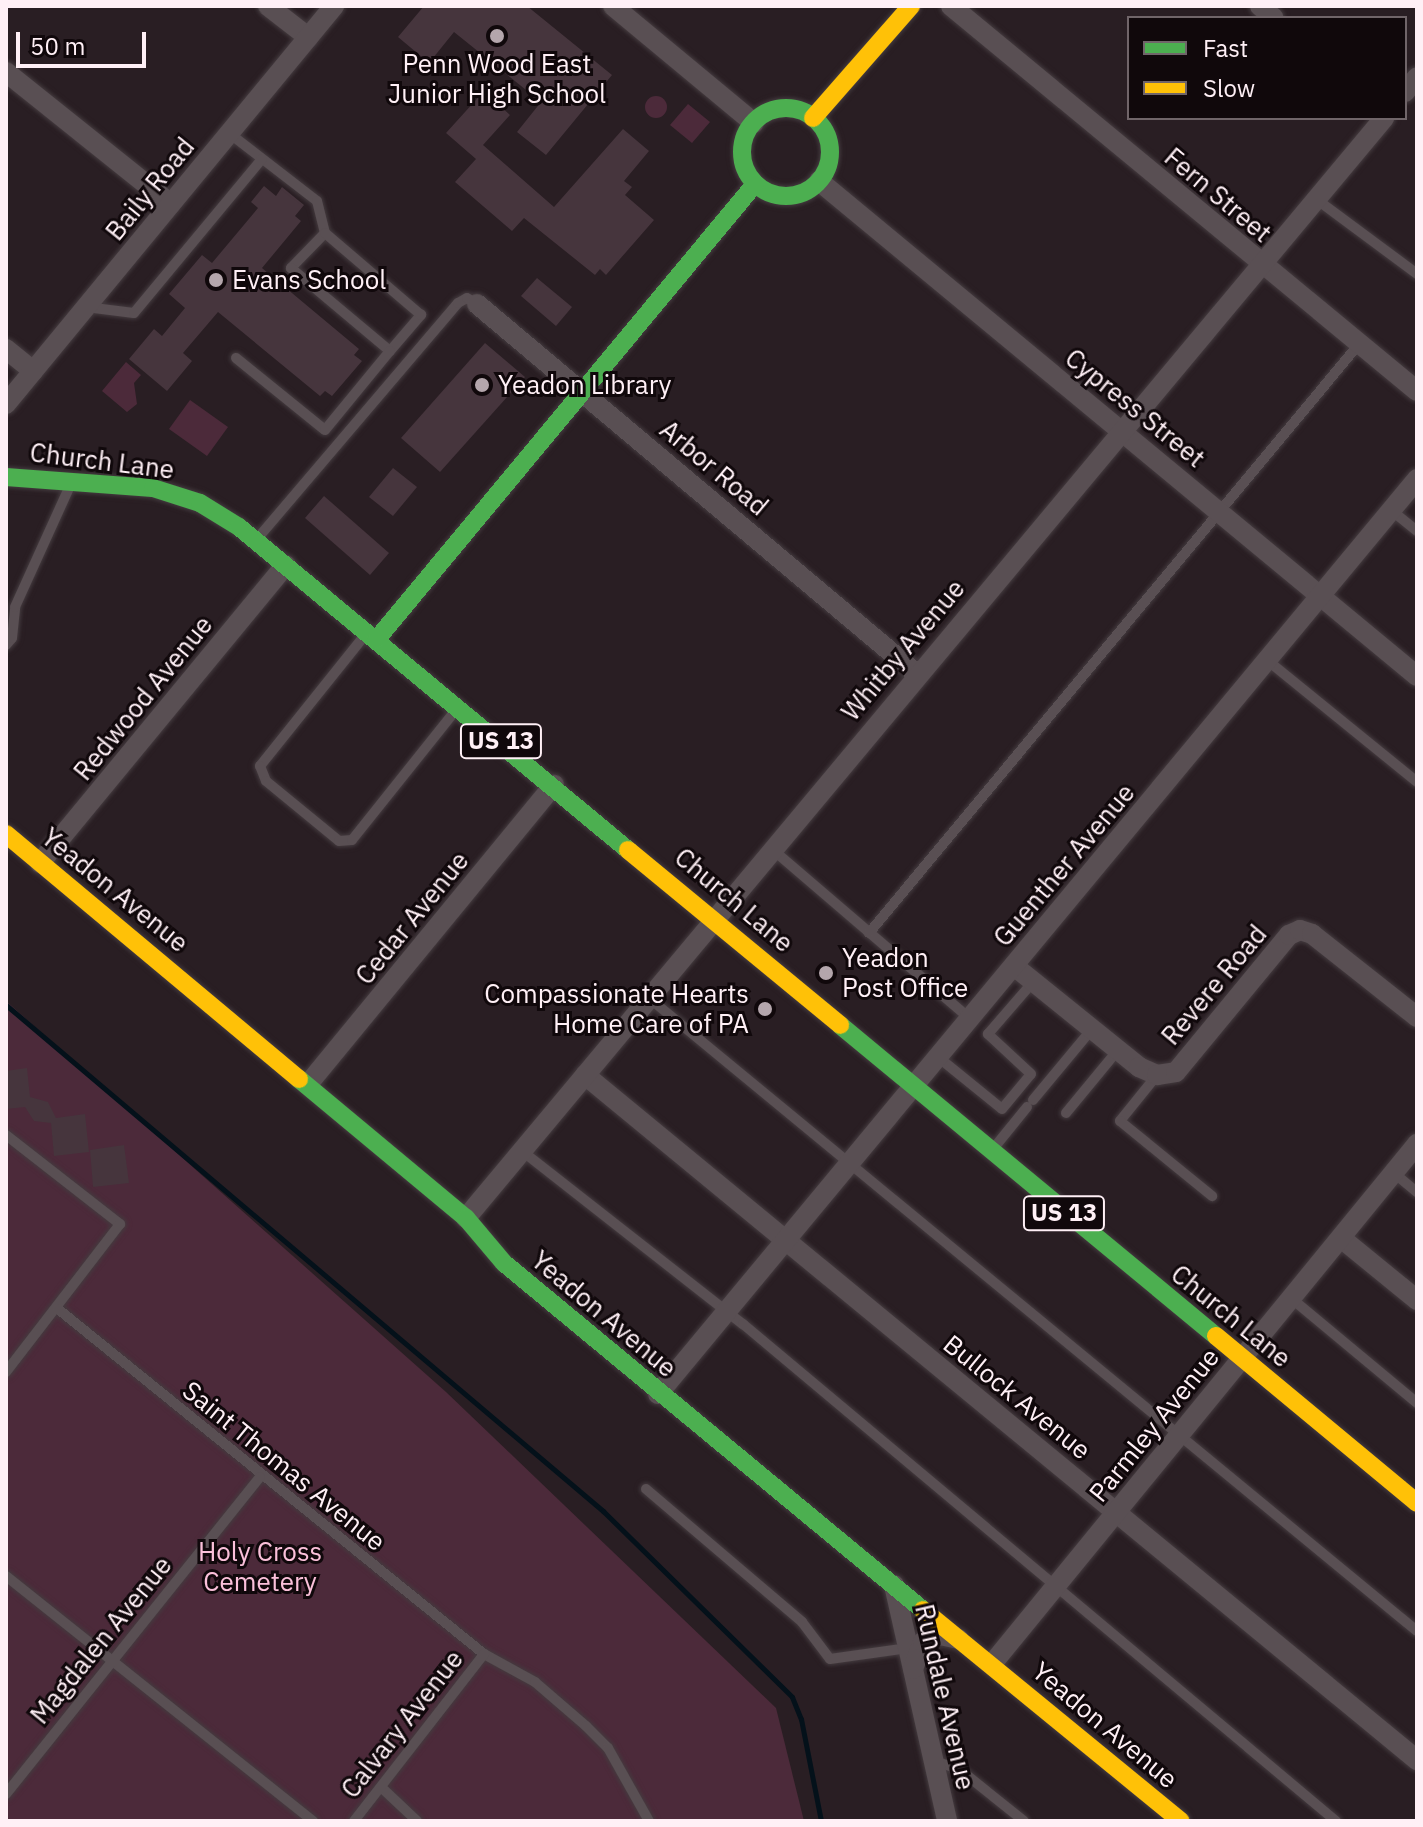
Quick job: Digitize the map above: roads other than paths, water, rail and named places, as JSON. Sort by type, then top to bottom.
[{"type":"street","points":[[268,6],[308,37]]},
{"type":"street","name":"Baily Road","points":[[6,403],[334,6]]},
{"type":"street","points":[[613,6],[754,123]]},
{"type":"street","points":[[813,118],[911,6]]},
{"type":"street","name":"Fern Street","points":[[951,6],[1417,391]]},
{"type":"street","points":[[6,72],[171,204]]},
{"type":"street","points":[[786,108],[813,118],[826,133],[830,152],[819,181],[788,196],[755,184],[742,151],[754,123],[786,108]]},
{"type":"street","name":"Whitby Avenue","points":[[466,1218],[1119,431],[1382,120]]},
{"type":"street","name":"Cypress Street","points":[[819,181],[1119,431],[1222,510],[1417,676]]},
{"type":"street","points":[[372,636],[583,391],[755,184]]},
{"type":"street","name":"Arbor Road","points":[[477,304],[917,674]]},
{"type":"street","points":[[6,349],[33,371]]},
{"type":"street","name":"Church Lane","points":[[6,477],[137,486],[184,497],[227,518],[716,917],[913,1088],[1417,1503]]},
{"type":"street","name":"Guenther Avenue","points":[[658,1394],[1417,479]]},
{"type":"street","name":"Redwood Avenue","points":[[40,863],[286,565]]},
{"type":"street","name":"Cedar Avenue","points":[[309,1083],[554,785]]},
{"type":"street","name":"Yeadon Avenue","points":[[6,834],[309,1083],[466,1218],[504,1263],[658,1394],[964,1640],[1181,1821]]},
{"type":"street","name":"Revere Road","points":[[1014,966],[1118,1050],[1157,1075],[1176,1072],[1289,935],[1300,930],[1312,934],[1417,1017]]},
{"type":"street","name":"Bullock Avenue","points":[[585,1075],[783,1243],[1117,1511],[1417,1760]]},
{"type":"street","name":"Parmley Avenue","points":[[992,1664],[1417,1144]]},
{"type":"street","points":[[1341,1238],[1417,1300]]},
{"type":"street","name":"Rundale Avenue","points":[[894,1585],[912,1648],[913,1669],[947,1821]]},
{"type":"street","points":[[912,1648],[935,1636],[964,1640]]},
{"type":"lane","points":[[229,133],[317,201],[325,233],[421,315],[325,430],[236,358]]},
{"type":"lane","points":[[86,307],[134,313],[262,159]]},
{"type":"lane","points":[[1316,199],[1417,274]]},
{"type":"lane","points":[[325,233],[291,268],[390,351]]},
{"type":"lane","points":[[256,540],[458,303],[467,298],[477,304]]},
{"type":"lane","points":[[869,933],[1359,344]]},
{"type":"lane","points":[[6,645],[12,638],[15,607],[73,480]]},
{"type":"lane","points":[[1391,510],[1417,531]]},
{"type":"lane","points":[[372,636],[260,766],[266,781],[339,841],[352,840],[459,706]]},
{"type":"lane","points":[[1267,660],[1417,782]]},
{"type":"lane","points":[[772,849],[970,1019]]},
{"type":"lane","points":[[938,1057],[1002,1109],[1031,1074],[988,1034],[1033,982]]},
{"type":"lane","points":[[649,998],[848,1165],[1181,1433],[1417,1631]]},
{"type":"lane","points":[[991,1152],[1092,1029]]},
{"type":"lane","points":[[1066,1113],[1118,1050]]},
{"type":"lane","points":[[1157,1075],[1120,1121],[1212,1196]]},
{"type":"lane","points":[[6,1135],[120,1224],[58,1309],[6,1372]]},
{"type":"lane","points":[[522,1151],[725,1313],[1336,1821]]},
{"type":"lane","points":[[1394,1173],[1417,1192]]},
{"type":"lane","points":[[1291,1298],[1417,1403]]},
{"type":"lane","name":"Saint Thomas Avenue","points":[[58,1309],[260,1477],[484,1654],[535,1682],[597,1737],[649,1821]]},
{"type":"lane","name":"Magdalen Avenue","points":[[6,1794],[260,1477]]},
{"type":"lane","points":[[646,1489],[802,1622],[830,1659],[912,1648]]},
{"type":"lane","points":[[6,1576],[313,1821]]},
{"type":"lane","name":"Calvary Avenue","points":[[354,1821],[484,1654]]},
{"type":"lane","points":[[934,1761],[959,1769],[1024,1821]]},
{"type":"lane","points":[[382,1788],[417,1821]]},
{"type":"waterway","points":[[6,1005],[603,1511],[792,1697],[801,1719],[821,1821]]},
{"type":"place","name":"Penn Wood East Junior High School","points":[[497,36]]},
{"type":"place","name":"Evans School","points":[[216,280]]},
{"type":"place","name":"Yeadon Library","points":[[482,385]]},
{"type":"place","name":"Yeadon Post Office","points":[[826,973]]},
{"type":"place","name":"Compassionate Hearts Home Care of PA","points":[[765,1009]]},
{"type":"park label","name":"Holy Cross Cemetery","points":[[260,1567]]}]
